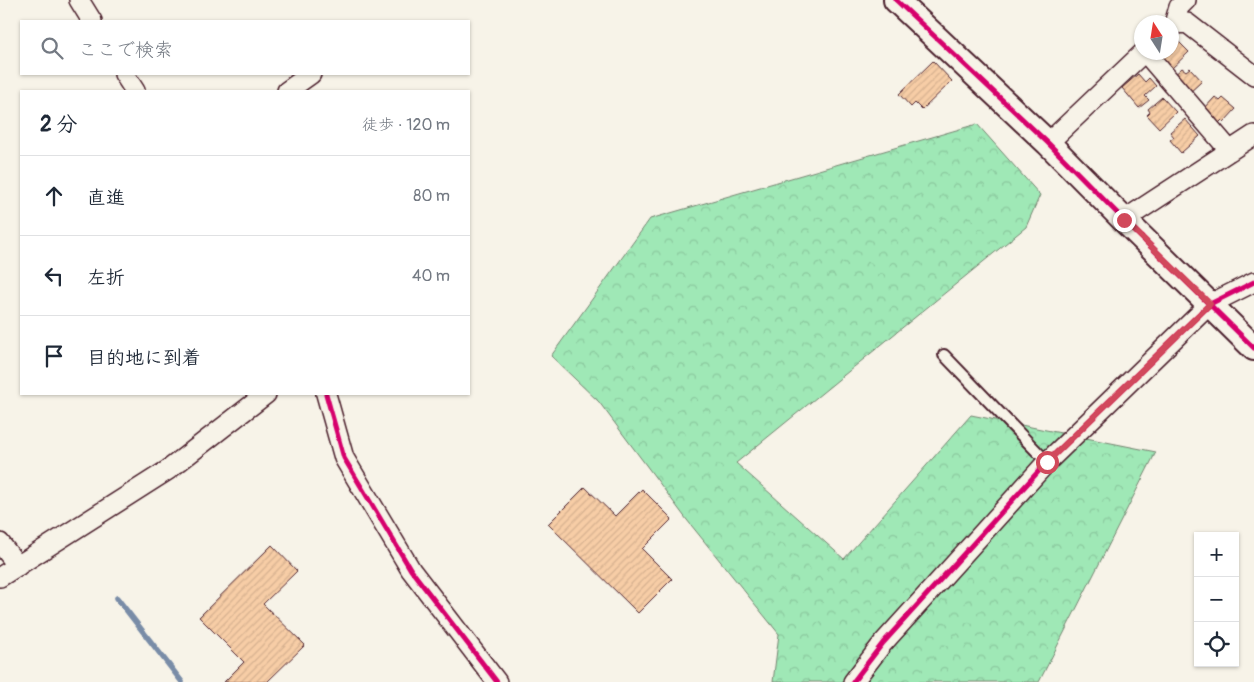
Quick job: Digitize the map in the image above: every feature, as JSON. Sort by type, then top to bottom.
[{"type":"street","points":[[79,0],[91,20]]},
{"type":"street","points":[[896,0],[1048,143],[1254,348]]},
{"type":"street","points":[[1176,15],[1179,7],[1186,0]]},
{"type":"street","points":[[1179,24],[1188,23],[1254,75]]},
{"type":"street","points":[[1048,143],[1136,60]]},
{"type":"street","points":[[1152,60],[1230,151]]},
{"type":"street","points":[[125,75],[133,90]]},
{"type":"street","points":[[288,90],[310,75]]},
{"type":"street","points":[[1124,220],[1254,136]]},
{"type":"street","points":[[853,682],[883,643],[1047,462],[1210,304],[1254,282]]},
{"type":"street","points":[[0,577],[168,470],[265,395]]},
{"type":"street","points":[[326,395],[344,458],[412,570],[497,682]]},
{"type":"street","points":[[0,543],[18,566]]},
{"type":"lane","points":[[944,355],[1047,462]]},
{"type":"green space","points":[[977,124],[1040,195],[1026,227],[736,463],[844,559],[971,415],[1156,452],[1039,682],[773,682],[779,634],[687,520],[599,402],[551,356],[650,219]]},
{"type":"building","points":[[1179,42],[1189,52],[1171,69],[1164,60],[1179,60]]},
{"type":"building","points":[[933,61],[952,81],[922,110],[915,103],[911,107],[899,94]]},
{"type":"building","points":[[1182,68],[1186,71],[1190,68],[1202,81],[1187,95],[1171,78]]},
{"type":"building","points":[[1138,74],[1145,82],[1149,78],[1156,86],[1145,96],[1149,100],[1139,108],[1122,88]]},
{"type":"building","points":[[1162,97],[1176,112],[1159,128],[1147,115],[1150,112],[1148,109]]},
{"type":"building","points":[[1215,97],[1220,101],[1223,98],[1236,109],[1224,122],[1222,120],[1218,124],[1203,110]]},
{"type":"building","points":[[1185,119],[1200,136],[1181,153],[1170,140],[1174,137],[1170,132]]},
{"type":"building","points":[[585,487],[615,516],[642,489],[672,519],[642,549],[672,579],[638,613],[548,524]]},
{"type":"building","points":[[272,545],[297,571],[263,604],[305,645],[267,682],[224,682],[244,662],[199,617]]},
{"type":"waterway","points":[[117,598],[182,682]]},
{"type":"cycle path","points":[[896,0],[1048,143],[1254,348]]},
{"type":"cycle path","points":[[853,682],[883,643],[1047,462],[1210,304],[1254,282]]},
{"type":"cycle path","points":[[326,395],[344,458],[411,570],[497,682]]},
{"type":"route","points":[[1047,462],[1210,304],[1124,220]]}]
